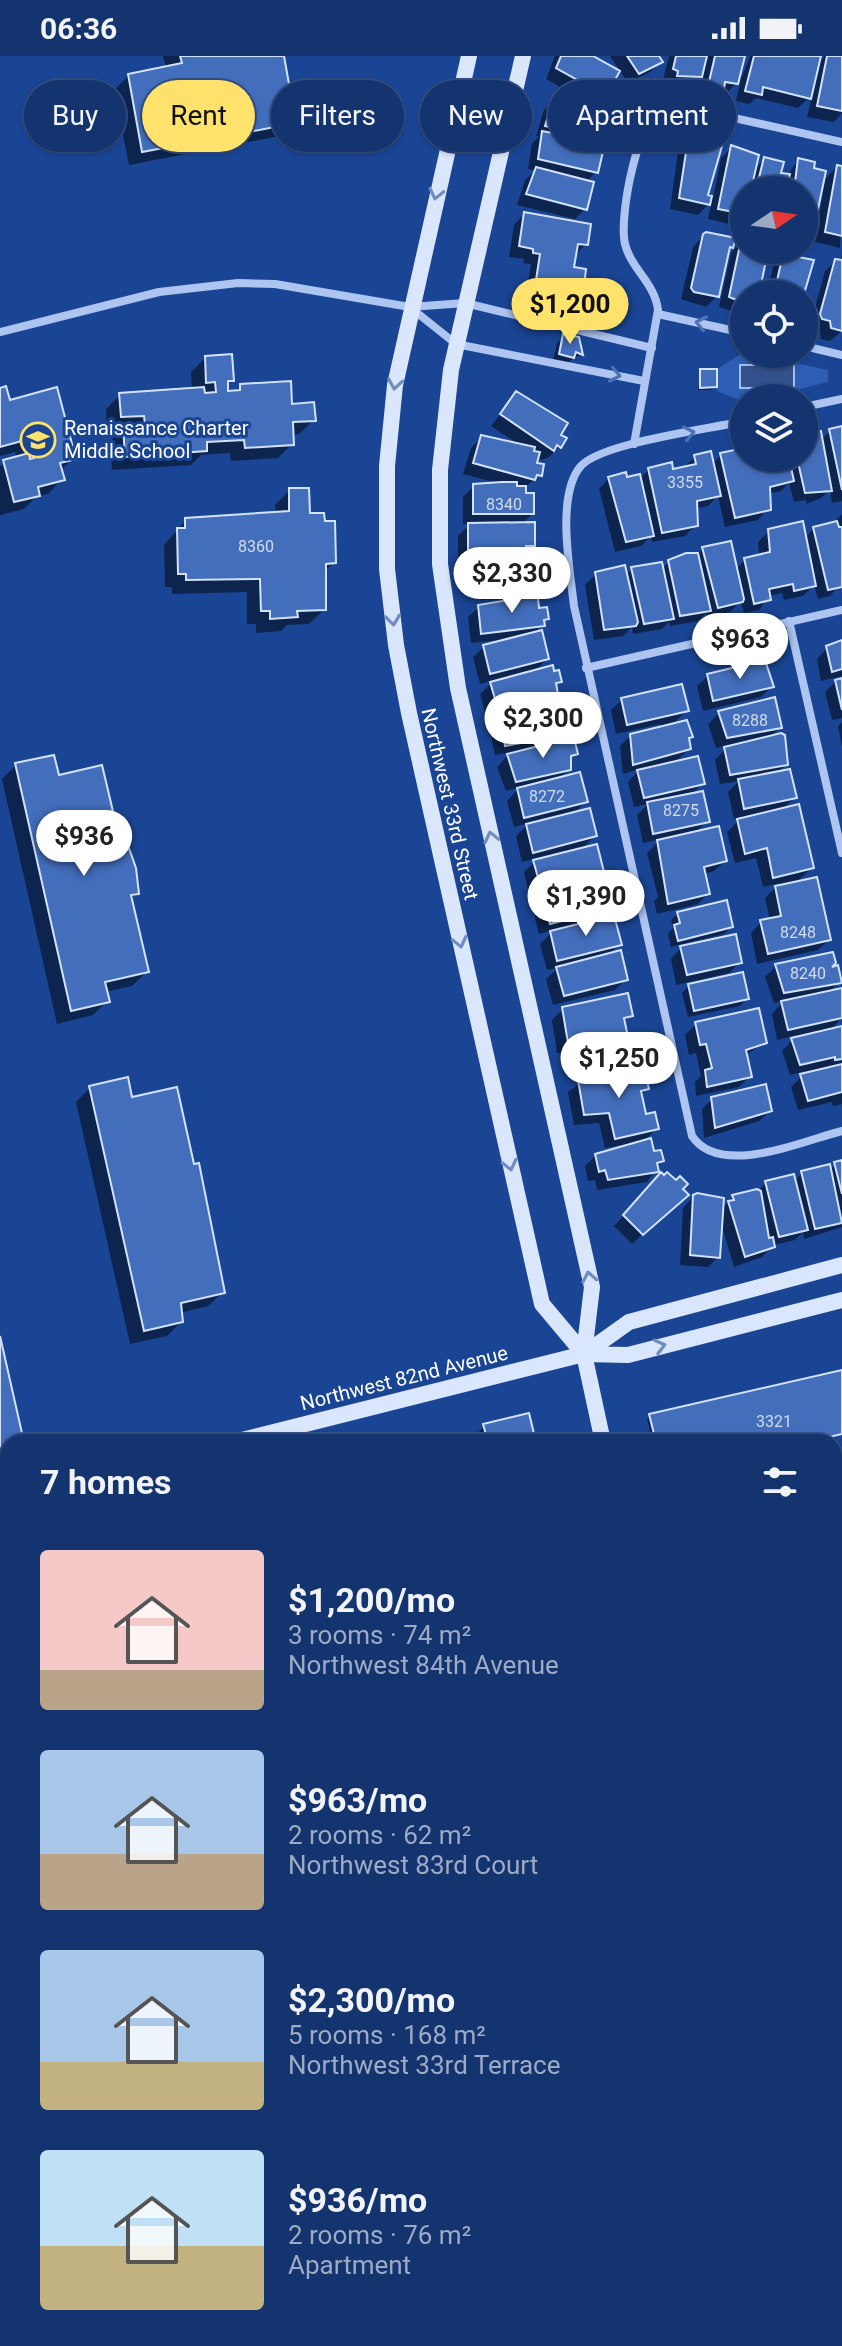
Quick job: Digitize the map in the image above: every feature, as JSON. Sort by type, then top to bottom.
[{"type":"street","name":"Northwest 33rd Street","points":[[469,56],[410,307],[395,385],[387,466],[387,569],[398,660],[542,1304],[584,1354]]},
{"type":"street","name":"Northwest 33rd Street","points":[[523,56],[465,303],[445,410],[439,487],[444,610],[467,731],[592,1287],[584,1354],[601,1434]]},
{"type":"street","points":[[634,444],[658,314],[654,292],[627,251],[623,217],[645,130],[656,116],[671,109],[689,108],[842,142]]},
{"type":"street","points":[[0,332],[138,296],[238,283],[315,289],[410,307],[465,303],[652,348]]},
{"type":"street","points":[[410,307],[456,344],[644,381]]},
{"type":"street","points":[[658,314],[730,330]]},
{"type":"street","points":[[818,349],[842,355]]},
{"type":"street","points":[[818,404],[842,399]]},
{"type":"street","points":[[730,424],[602,452],[585,462],[570,491],[567,527],[572,592],[586,668],[689,1129],[708,1152],[738,1157],[842,1131]]},
{"type":"street","points":[[586,668],[842,610]]},
{"type":"street","points":[[789,621],[842,853]]},
{"type":"street","name":"Northwest 82nd Avenue","points":[[584,1354],[629,1322],[842,1265]]},
{"type":"street","name":"Northwest 82nd Avenue","points":[[266,1434],[584,1354],[628,1355],[842,1300]]},
{"type":"shaded area","points":[[730,361],[730,368],[818,368],[828,370],[828,382],[730,384],[730,396],[717,391],[717,369]]},
{"type":"shaded area","points":[[740,368],[794,368],[794,384],[740,384]]},
{"type":"building","points":[[180,56],[284,56],[288,80],[271,80],[271,128],[255,131],[255,80],[142,80],[142,152],[128,74],[182,63]]},
{"type":"building","points":[[561,56],[593,56],[620,71],[615,80],[577,80],[556,68]]},
{"type":"building","points":[[627,56],[659,56],[663,62],[639,74]]},
{"type":"building","points":[[676,56],[707,56],[702,77],[677,76],[678,71],[673,69]]},
{"type":"building","points":[[715,56],[745,56],[738,84],[736,80],[709,80]]},
{"type":"building","points":[[754,56],[821,56],[811,99],[763,87],[762,95],[745,91]]},
{"type":"building","points":[[827,56],[842,56],[842,111],[817,106]]},
{"type":"building","points":[[542,131],[548,132],[548,152],[603,152],[598,173],[538,159]]},
{"type":"building","points":[[736,147],[759,155],[754,176],[730,176],[730,211],[718,209],[730,152],[736,152]]},
{"type":"building","points":[[686,152],[720,152],[708,195],[712,196],[710,205],[679,198]]},
{"type":"building","points":[[764,157],[784,162],[781,173],[790,174],[790,176],[759,176]]},
{"type":"building","points":[[798,158],[815,162],[814,168],[826,171],[818,209],[818,176],[796,176]]},
{"type":"building","points":[[837,165],[842,166],[842,236],[825,232]]},
{"type":"building","points":[[536,167],[594,182],[587,210],[526,194]]},
{"type":"building","points":[[524,212],[591,224],[588,245],[578,244],[574,267],[586,269],[584,287],[536,280],[540,254],[519,246]]},
{"type":"building","points":[[703,234],[730,237],[719,297],[694,292],[691,288]]},
{"type":"building","points":[[835,259],[842,260],[842,331],[831,328],[830,321],[822,319],[820,314]]},
{"type":"building","points":[[736,264],[765,264],[762,280],[733,280]]},
{"type":"building","points":[[781,264],[813,264],[808,280],[777,280]]},
{"type":"building","points":[[563,334],[579,337],[583,355],[576,352],[574,358],[559,354]]},
{"type":"building","points":[[232,354],[234,381],[228,381],[228,391],[240,390],[240,384],[291,381],[292,404],[314,402],[316,421],[293,422],[294,445],[245,448],[244,440],[207,442],[207,451],[125,457],[123,425],[145,424],[144,416],[121,417],[119,393],[204,387],[205,393],[216,392],[215,382],[206,383],[205,356]]},
{"type":"building","points":[[700,369],[717,369],[717,387],[700,388]]},
{"type":"building","points":[[6,386],[10,400],[57,387],[76,459],[60,463],[65,480],[38,487],[40,496],[14,502],[3,460],[29,453],[30,459],[34,458],[29,439],[0,447],[0,388]]},
{"type":"building","points":[[516,391],[568,423],[561,435],[567,438],[561,448],[557,445],[554,451],[500,414]]},
{"type":"building","points":[[842,426],[842,490],[829,429]]},
{"type":"building","points":[[818,431],[821,431],[832,491],[805,493],[800,472],[818,472]]},
{"type":"building","points":[[481,435],[535,447],[534,451],[540,452],[537,463],[544,464],[542,476],[537,475],[535,480],[473,463]]},
{"type":"building","points":[[711,451],[721,496],[697,501],[698,526],[662,533],[648,468],[672,462],[673,469],[696,464],[694,455]]},
{"type":"building","points":[[730,451],[730,472],[792,472],[794,481],[770,487],[771,510],[735,518],[720,453]]},
{"type":"building","points":[[626,472],[627,477],[640,474],[654,536],[626,542],[608,477]]},
{"type":"building","points":[[517,482],[517,486],[526,486],[526,493],[534,493],[534,514],[473,514],[473,484]]},
{"type":"building","points":[[289,488],[309,488],[310,513],[324,513],[325,521],[335,521],[336,563],[326,564],[326,610],[297,611],[298,617],[270,619],[270,611],[261,611],[260,579],[186,580],[186,574],[178,574],[177,528],[185,528],[185,518],[289,511]]},
{"type":"building","points":[[803,521],[816,586],[794,591],[793,584],[769,589],[771,600],[754,604],[744,558],[770,552],[768,529]]},
{"type":"building","points":[[837,521],[842,527],[842,587],[828,590],[813,527]]},
{"type":"building","points":[[535,522],[535,546],[526,546],[527,570],[538,570],[539,589],[492,590],[492,563],[468,559],[468,523]]},
{"type":"building","points":[[731,541],[744,599],[743,602],[718,608],[702,547]]},
{"type":"building","points":[[686,553],[698,553],[711,611],[680,616],[668,560]]},
{"type":"building","points":[[662,562],[674,619],[644,624],[631,567]]},
{"type":"building","points":[[625,565],[638,622],[636,626],[604,630],[595,572]]},
{"type":"building","points":[[532,596],[538,598],[539,608],[547,607],[549,619],[544,620],[545,626],[481,634],[478,605]]},
{"type":"building","points":[[542,630],[549,659],[490,674],[483,645]]},
{"type":"building","points":[[842,640],[842,669],[832,672],[826,646]]},
{"type":"building","points":[[765,660],[774,687],[713,701],[707,674]]},
{"type":"building","points":[[553,665],[554,671],[559,670],[562,682],[556,683],[558,694],[498,709],[490,682]]},
{"type":"building","points":[[842,678],[842,710],[835,680]]},
{"type":"building","points":[[682,684],[689,711],[627,725],[621,698]]},
{"type":"building","points":[[775,697],[782,728],[727,738],[718,711]]},
{"type":"building","points":[[560,706],[562,717],[569,715],[572,727],[567,728],[568,734],[505,746],[500,718]]},
{"type":"building","points":[[687,720],[693,737],[689,738],[691,749],[633,765],[630,734]]},
{"type":"building","points":[[781,733],[785,735],[788,765],[730,775],[724,747]]},
{"type":"building","points":[[570,738],[571,743],[575,742],[578,754],[571,756],[571,770],[516,782],[507,754]]},
{"type":"building","points":[[54,755],[59,775],[102,765],[120,841],[126,840],[136,868],[139,894],[131,895],[149,972],[105,982],[110,1002],[71,1011],[15,763]]},
{"type":"building","points":[[698,756],[705,784],[644,798],[637,770]]},
{"type":"building","points":[[790,769],[797,798],[744,809],[738,779]]},
{"type":"building","points":[[580,772],[588,802],[524,818],[517,788]]},
{"type":"building","points":[[703,791],[710,822],[653,834],[647,802]]},
{"type":"building","points":[[799,804],[814,868],[773,878],[767,848],[745,854],[737,819]]},
{"type":"building","points":[[590,808],[597,836],[533,853],[526,824]]},
{"type":"building","points":[[719,826],[727,861],[704,867],[710,894],[668,904],[657,840]]},
{"type":"building","points":[[597,844],[604,872],[541,888],[533,860]]},
{"type":"building","points":[[817,877],[831,940],[768,954],[760,920],[781,916],[775,886]]},
{"type":"building","points":[[603,882],[610,909],[550,924],[543,897]]},
{"type":"building","points":[[727,900],[733,927],[678,941],[674,925],[680,923],[677,912]]},
{"type":"building","points":[[614,915],[622,945],[557,961],[550,931]]},
{"type":"building","points":[[736,934],[742,963],[687,975],[680,946]]},
{"type":"building","points":[[621,950],[628,980],[564,996],[556,967]]},
{"type":"building","points":[[833,952],[836,963],[832,967],[838,965],[842,983],[784,993],[775,964]]},
{"type":"building","points":[[743,972],[749,999],[694,1011],[688,984]]},
{"type":"building","points":[[842,988],[842,1018],[788,1030],[781,1001]]},
{"type":"building","points":[[628,993],[633,1016],[624,1018],[629,1042],[639,1040],[642,1057],[599,1066],[594,1040],[568,1043],[562,1007]]},
{"type":"building","points":[[759,1008],[767,1043],[746,1050],[752,1077],[707,1087],[705,1070],[712,1068],[706,1044],[700,1045],[695,1022]]},
{"type":"building","points":[[842,1026],[842,1059],[835,1060],[835,1057],[800,1065],[791,1038]]},
{"type":"building","points":[[643,1064],[649,1089],[641,1091],[646,1114],[655,1112],[659,1129],[615,1139],[609,1113],[584,1115],[578,1080]]},
{"type":"building","points":[[842,1064],[842,1092],[808,1101],[800,1074]]},
{"type":"building","points":[[128,1077],[132,1097],[177,1087],[194,1164],[199,1163],[225,1293],[181,1303],[183,1322],[144,1331],[89,1086]]},
{"type":"building","points":[[766,1084],[772,1111],[715,1128],[711,1097]]},
{"type":"building","points":[[651,1138],[654,1151],[661,1150],[664,1161],[657,1163],[659,1172],[608,1180],[605,1170],[599,1172],[595,1154]]},
{"type":"building","points":[[842,1160],[842,1194],[834,1162]]},
{"type":"building","points":[[830,1164],[842,1223],[815,1229],[801,1171]]},
{"type":"building","points":[[661,1172],[664,1175],[667,1172],[676,1180],[680,1176],[688,1184],[683,1189],[689,1195],[643,1235],[623,1215]]},
{"type":"building","points":[[794,1174],[808,1230],[779,1237],[765,1181]]},
{"type":"building","points":[[757,1189],[761,1191],[769,1238],[773,1237],[775,1247],[745,1257],[728,1201],[734,1200],[732,1195]]},
{"type":"building","points":[[693,1195],[724,1198],[720,1258],[690,1255]]},
{"type":"building","points":[[0,1336],[22,1434],[0,1434]]},
{"type":"building","points":[[842,1370],[842,1434],[654,1434],[649,1414]]},
{"type":"building","points":[[529,1413],[534,1434],[486,1434],[483,1424]]},
{"type":"place","name":"Renaissance Charter Middle School","points":[[38,440]]}]
